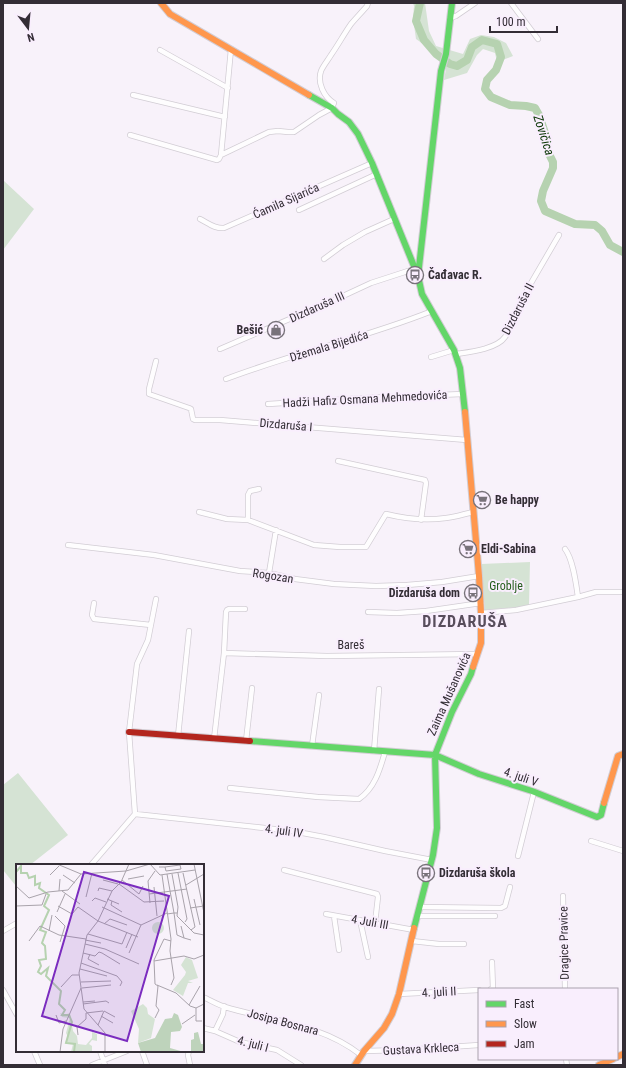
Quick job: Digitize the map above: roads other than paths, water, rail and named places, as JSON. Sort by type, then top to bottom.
[{"type":"street","points":[[161,3],[170,14],[332,108],[349,122],[358,134],[372,163],[418,276]]},
{"type":"street","points":[[221,155],[269,132],[294,132],[332,108],[334,103],[326,96],[322,88],[320,81],[321,70],[348,29],[368,3]]},
{"type":"street","points":[[418,276],[442,71],[446,54],[452,3]]},
{"type":"street","points":[[450,18],[456,16],[475,3]]},
{"type":"street","points":[[511,3],[538,39]]},
{"type":"street","points":[[130,135],[217,160],[220,159],[231,49]]},
{"type":"street","points":[[160,50],[228,88]]},
{"type":"street","points":[[133,95],[225,117]]},
{"type":"street","name":"Ćamila Sijarića","points":[[200,219],[215,228],[224,228],[372,163]]},
{"type":"street","name":"Ćamila Sijarića","points":[[299,210],[376,174]]},
{"type":"street","points":[[324,259],[343,245],[365,232],[394,219]]},
{"type":"street","name":"Dizdaruša II","points":[[431,357],[489,347],[499,343],[504,338],[516,311],[526,298],[527,290],[559,235]]},
{"type":"street","name":"Dizdaruša III","points":[[220,349],[371,283],[414,268]]},
{"type":"street","name":"Zaima Mušanovića","points":[[355,1065],[362,1053],[384,1028],[392,1014],[399,994],[419,907],[432,860],[436,832],[435,755],[452,712],[471,674],[481,643],[479,576],[460,368],[455,352],[422,294],[418,276]]},
{"type":"street","name":"Džemala Bijedića","points":[[226,379],[248,370],[335,344],[432,311]]},
{"type":"street","name":"Dizdaruša I","points":[[156,361],[149,394],[191,409],[193,419],[195,420],[220,420],[467,440]]},
{"type":"street","name":"Hadži Hafiz Osmana Mehmedovića","points":[[268,404],[463,394]]},
{"type":"street","points":[[338,461],[425,480],[426,483],[421,520]]},
{"type":"street","points":[[248,520],[248,495],[250,491],[259,489]]},
{"type":"street","points":[[199,512],[227,519],[248,520],[314,545],[366,547],[386,514],[421,520],[447,518],[473,512]]},
{"type":"street","points":[[270,573],[276,530]]},
{"type":"street","name":"Rogozan","points":[[68,544],[154,555],[240,571],[270,573],[295,579],[334,584],[376,586],[407,585],[435,583],[479,576]]},
{"type":"street","points":[[565,548],[568,553],[576,583],[578,597]]},
{"type":"street","points":[[481,613],[516,610],[596,592],[623,592]]},
{"type":"street","points":[[92,864],[135,814],[129,732],[137,664],[148,640],[156,599]]},
{"type":"street","points":[[94,603],[92,616],[94,619],[151,625]]},
{"type":"street","points":[[368,612],[426,610],[481,604]]},
{"type":"street","points":[[214,739],[224,652],[226,612],[229,609],[245,609]]},
{"type":"street","points":[[178,736],[189,631]]},
{"type":"street","name":"Bareš","points":[[224,652],[326,656],[478,654]]},
{"type":"street","points":[[246,741],[252,688]]},
{"type":"street","points":[[374,751],[379,689]]},
{"type":"street","points":[[312,746],[319,695]]},
{"type":"street","points":[[129,732],[435,755]]},
{"type":"street","points":[[230,788],[318,797],[359,799],[371,786],[380,771],[385,752]]},
{"type":"street","name":"4. juli V","points":[[435,755],[479,774],[534,792],[597,817],[601,815],[618,756],[623,754]]},
{"type":"street","points":[[518,856],[534,792]]},
{"type":"street","name":"4. juli IV","points":[[135,814],[292,831],[432,860]]},
{"type":"street","points":[[591,841],[623,851]]},
{"type":"street","points":[[284,870],[377,894],[375,923]]},
{"type":"street","points":[[419,907],[501,908],[505,906],[510,887]]},
{"type":"street","name":"Dragice Pravice","points":[[563,896],[565,988]]},
{"type":"street","name":"4 Juli III","points":[[326,914],[414,930]]},
{"type":"street","points":[[334,916],[339,950]]},
{"type":"street","points":[[417,916],[495,916]]},
{"type":"street","points":[[360,920],[368,957]]},
{"type":"street","points":[[3,931],[16,924]]},
{"type":"street","points":[[412,941],[439,944],[464,944]]},
{"type":"street","points":[[492,962],[493,988]]},
{"type":"street","points":[[3,990],[16,1013]]},
{"type":"street","name":"4. juli II","points":[[399,994],[478,990]]},
{"type":"street","name":"Josipa Bosnara","points":[[204,996],[224,1006],[312,1029],[338,1040],[362,1053]]},
{"type":"street","points":[[215,1031],[224,1006]]},
{"type":"street","name":"4. juli I","points":[[204,1028],[215,1031],[240,1042],[277,1050],[301,1065]]},
{"type":"street","name":"Gustava Krkleca","points":[[362,1053],[478,1045]]},
{"type":"street","points":[[34,1052],[40,1065]]},
{"type":"street","points":[[100,1052],[104,1063]]},
{"type":"street","points":[[92,1065],[104,1063],[125,1052]]},
{"type":"street","points":[[142,1052],[147,1065]]},
{"type":"street","points":[[189,1052],[190,1065]]},
{"type":"street","points":[[599,1065],[611,1060]]},
{"type":"waterway","name":"Zovičica","points":[[420,3],[416,21],[424,40],[436,54],[450,64],[457,66],[467,60],[472,47],[482,40],[497,44],[501,57],[496,70],[487,80],[485,89],[491,97],[510,105],[535,108],[539,115],[546,136],[547,150],[553,162],[553,168],[543,191],[541,201],[545,211],[575,224],[595,225],[602,231],[610,245],[623,252]]},
{"type":"place","name":"Čađavac R.","points":[[415,275]]},
{"type":"place","name":"Bešić","points":[[276,330]]},
{"type":"place","name":"Be happy","points":[[482,500]]},
{"type":"place","name":"Eldi-Sabina","points":[[468,549]]},
{"type":"place","name":"Dizdaruša dom","points":[[473,593]]},
{"type":"place","name":"Dizdaruša škola","points":[[426,873]]},
{"type":"district","name":"DIZDARUŠA","points":[[465,621]]},
{"type":"park label","name":"Groblje","points":[[506,586]]}]
